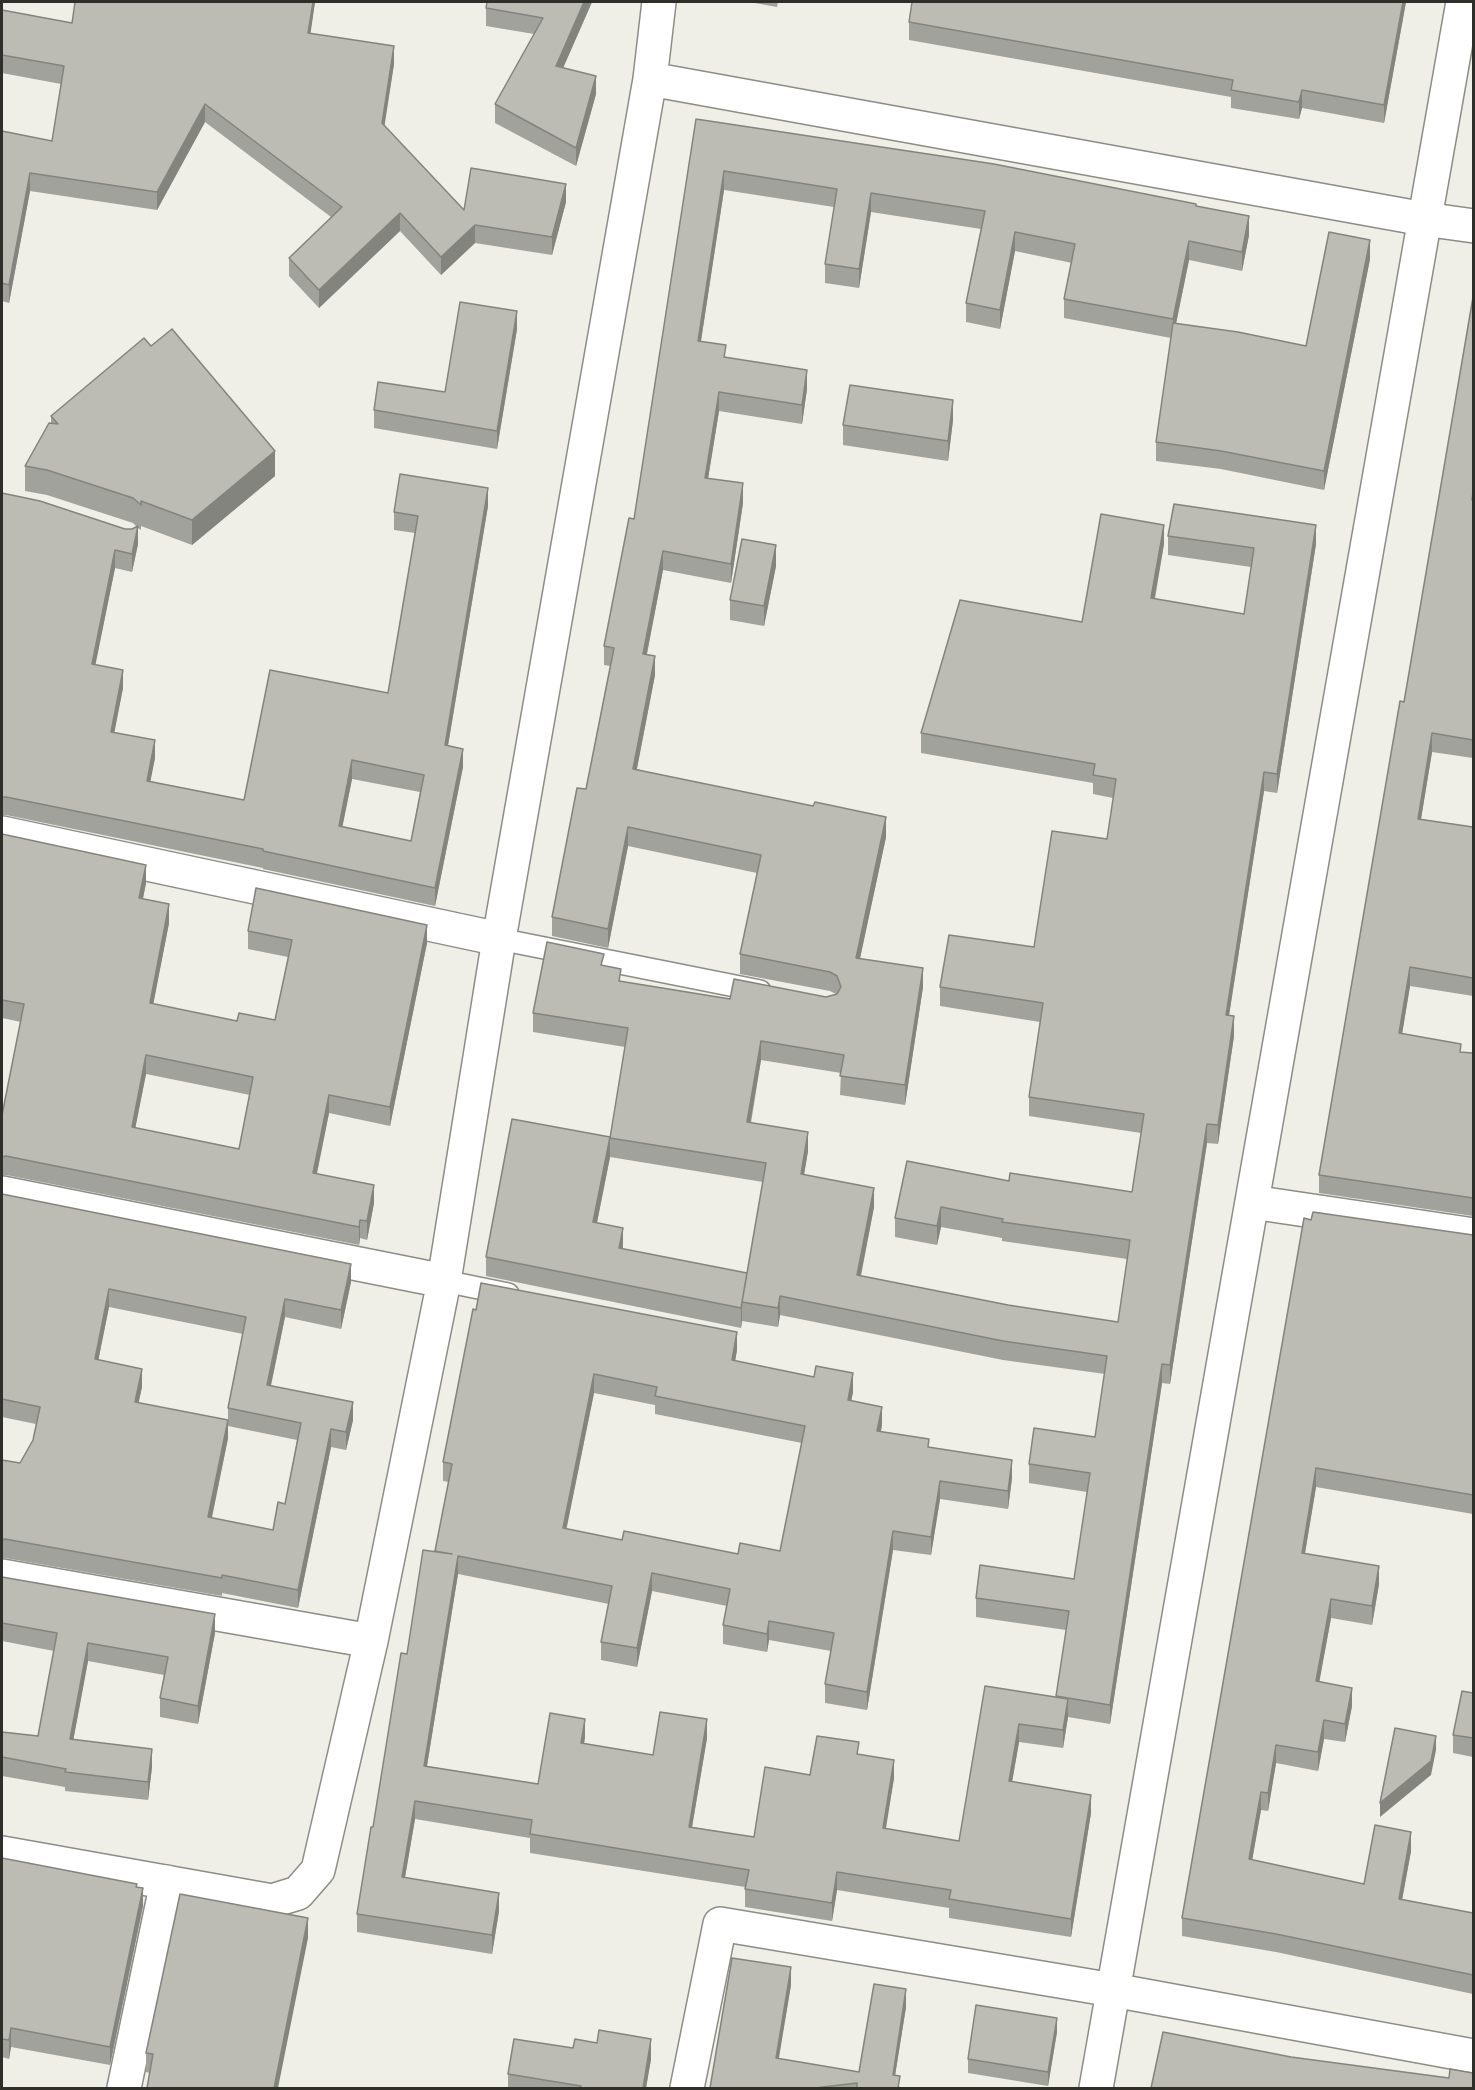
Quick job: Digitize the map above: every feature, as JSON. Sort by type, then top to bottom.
[{"type":"street","points":[[2,1852],[272,1901],[298,1893],[318,1870],[371,1641],[444,1281],[499,939],[650,79],[659,2]]},
{"type":"street","points":[[1096,2088],[1463,2]]},
{"type":"street","points":[[650,79],[1473,226]]},
{"type":"street","points":[[2,833],[499,939]]},
{"type":"street","points":[[2,1192],[444,1281]]},
{"type":"street","points":[[1252,1202],[1473,1236]]},
{"type":"street","points":[[2,1576],[371,1641]]},
{"type":"street","points":[[124,2088],[167,1882]]},
{"type":"street","points":[[687,2088],[720,1924],[1113,1990],[1473,2056]]},
{"type":"lane","points":[[499,939],[781,995]]},
{"type":"lane","points":[[444,1281],[525,1297]]},
{"type":"building","points":[[75,2],[313,2],[308,33],[394,46],[382,123],[464,210],[471,168],[566,184],[552,237],[475,225],[441,257],[400,213],[319,290],[289,258],[342,207],[205,104],[157,192],[30,173],[9,285],[2,283],[2,131],[52,141],[64,66],[2,55],[2,10],[72,23]]},
{"type":"building","points":[[487,2],[584,2],[556,66],[596,76],[576,148],[495,104],[543,18],[486,8]]},
{"type":"building","points":[[912,2],[1403,2],[1384,105],[1302,90],[1299,102],[1231,90],[1233,80],[909,22]]},
{"type":"building","points":[[696,119],[994,164],[1249,216],[1242,252],[1189,241],[1173,319],[1064,299],[1075,244],[1015,232],[1000,310],[966,303],[985,211],[871,193],[859,269],[825,264],[837,189],[724,171],[698,341],[726,345],[724,357],[807,370],[802,405],[719,392],[705,478],[743,483],[731,564],[663,551],[643,654],[655,656],[633,769],[813,806],[815,802],[886,817],[856,958],[923,968],[905,1085],[840,1076],[844,1055],[761,1041],[747,1122],[808,1132],[801,1174],[874,1188],[857,1275],[1008,1305],[1118,1322],[1130,1240],[1002,1222],[1003,1219],[941,1207],[937,1226],[895,1218],[907,1161],[1009,1181],[1010,1173],[1132,1192],[1144,1114],[1029,1097],[1043,1003],[940,987],[949,935],[1034,947],[1052,831],[1107,839],[1116,779],[1093,775],[1095,764],[921,733],[960,600],[1082,622],[1101,514],[1164,525],[1151,598],[1244,614],[1254,548],[1168,536],[1174,504],[1316,525],[1277,774],[1264,772],[1226,1015],[1234,1016],[1218,1125],[1207,1124],[1170,1365],[1162,1364],[1110,1705],[1056,1696],[1069,1611],[976,1598],[980,1565],[1074,1579],[1090,1473],[1029,1464],[1034,1428],[1095,1437],[1107,1356],[1003,1341],[780,1296],[778,1308],[742,1302],[766,1163],[610,1138],[628,1028],[533,1013],[547,942],[604,954],[601,965],[621,969],[619,981],[730,999],[734,979],[826,997],[837,994],[841,987],[837,976],[830,972],[740,954],[761,855],[628,827],[608,929],[552,917],[577,788],[586,789],[614,648],[604,646],[629,518],[634,519]]},
{"type":"building","points":[[1329,232],[1370,240],[1324,471],[1221,451],[1156,442],[1173,323],[1238,332],[1306,346]]},
{"type":"building","points":[[1473,297],[1473,740],[1432,733],[1418,819],[1473,827],[1473,978],[1410,967],[1399,1033],[1461,1044],[1460,1052],[1473,1053],[1473,1198],[1319,1175],[1400,701],[1404,702]]},
{"type":"building","points":[[460,302],[517,311],[497,431],[374,410],[378,382],[445,392]]},
{"type":"building","points":[[172,329],[275,451],[192,520],[141,501],[141,505],[133,498],[47,470],[25,466],[49,423],[58,424],[51,416],[144,338],[151,346]]},
{"type":"building","points":[[850,385],[953,400],[948,441],[843,425]]},
{"type":"building","points":[[400,474],[488,488],[445,745],[463,749],[435,888],[263,851],[263,849],[2,797],[2,493],[40,501],[125,529],[138,526],[132,554],[115,550],[92,664],[123,670],[111,732],[155,740],[147,781],[244,800],[270,670],[388,693],[418,516],[394,512]],"holes":[[[352,760],[424,775],[411,841],[339,826]]]},
{"type":"building","points":[[742,539],[776,545],[764,606],[730,600]]},
{"type":"building","points":[[2,834],[146,865],[139,898],[169,904],[150,1003],[237,1021],[239,1013],[275,1020],[292,940],[248,931],[256,888],[427,925],[390,1107],[329,1095],[313,1173],[374,1185],[367,1221],[360,1220],[359,1227],[2,1157],[2,1115],[24,1004],[2,1000]],"holes":[[[146,1055],[253,1077],[239,1149],[132,1127]]]},
{"type":"building","points":[[512,1119],[610,1137],[593,1222],[623,1228],[619,1248],[747,1273],[741,1308],[486,1257]]},
{"type":"building","points":[[2,1194],[351,1264],[341,1310],[285,1299],[267,1385],[353,1402],[346,1432],[331,1429],[298,1590],[222,1575],[222,1578],[2,1540],[2,1460],[20,1463],[33,1440],[40,1407],[2,1399]],"holes":[[[109,1289],[246,1317],[228,1408],[301,1423],[285,1504],[278,1502],[273,1530],[208,1517],[228,1420],[135,1402],[142,1369],[95,1359]]]},
{"type":"building","points":[[1313,1212],[1473,1235],[1473,1495],[1316,1468],[1302,1553],[1379,1566],[1372,1606],[1331,1599],[1316,1681],[1352,1688],[1345,1724],[1324,1720],[1318,1752],[1276,1745],[1268,1793],[1261,1792],[1249,1859],[1364,1884],[1375,1825],[1411,1832],[1399,1899],[1473,1913],[1473,1975],[1276,1934],[1182,1918],[1304,1218],[1311,1220]]},
{"type":"building","points":[[481,1283],[737,1332],[732,1360],[814,1377],[816,1366],[853,1373],[848,1400],[882,1407],[877,1431],[929,1439],[928,1447],[1012,1460],[1008,1491],[940,1481],[931,1537],[893,1531],[867,1692],[825,1684],[834,1633],[769,1621],[767,1634],[723,1625],[730,1589],[652,1573],[637,1648],[601,1642],[612,1586],[458,1556],[424,1766],[538,1784],[550,1713],[585,1719],[581,1743],[653,1755],[660,1712],[707,1719],[689,1827],[754,1837],[765,1767],[810,1775],[817,1736],[859,1742],[857,1754],[894,1760],[883,1828],[959,1841],[985,1686],[1068,1699],[1063,1730],[1019,1724],[1009,1781],[1091,1795],[1071,1919],[949,1899],[951,1890],[837,1872],[832,1903],[745,1889],[749,1870],[530,1834],[532,1820],[415,1801],[402,1877],[499,1893],[492,1935],[357,1914],[401,1653],[407,1654],[423,1550],[452,1554],[435,1551],[452,1464],[443,1462],[473,1309],[476,1310]],"holes":[[[594,1374],[657,1387],[655,1396],[805,1426],[780,1551],[740,1543],[738,1554],[624,1531],[622,1540],[563,1528]]]},
{"type":"building","points":[[2,1577],[215,1614],[198,1706],[160,1698],[168,1657],[88,1643],[70,1739],[152,1749],[148,1782],[65,1772],[66,1769],[2,1757],[2,1732],[38,1736],[57,1633],[2,1623]]},
{"type":"building","points":[[1462,1691],[1473,1693],[1473,1738],[1453,1735]]},
{"type":"building","points":[[1395,1728],[1436,1736],[1431,1761],[1380,1803]]},
{"type":"building","points":[[2,1858],[137,1884],[136,1887],[143,1888],[110,2047],[11,2028],[9,2040],[2,2039]]},
{"type":"building","points":[[180,1894],[308,1918],[274,2088],[147,2088],[153,2054],[146,2053]]},
{"type":"building","points":[[732,1958],[791,1967],[776,2058],[859,2072],[874,1984],[906,1989],[893,2075],[900,2076],[898,2088],[857,2088],[857,2083],[815,2088],[710,2088]]},
{"type":"building","points":[[976,2005],[1057,2018],[1048,2072],[968,2059]]},
{"type":"building","points":[[599,2030],[651,2039],[643,2088],[581,2088],[581,2086],[508,2074],[514,2039],[573,2048],[575,2039],[597,2043]]},
{"type":"building","points":[[1163,2032],[1291,2057],[1449,2078],[1450,2069],[1473,2073],[1473,2088],[1151,2088]]}]
